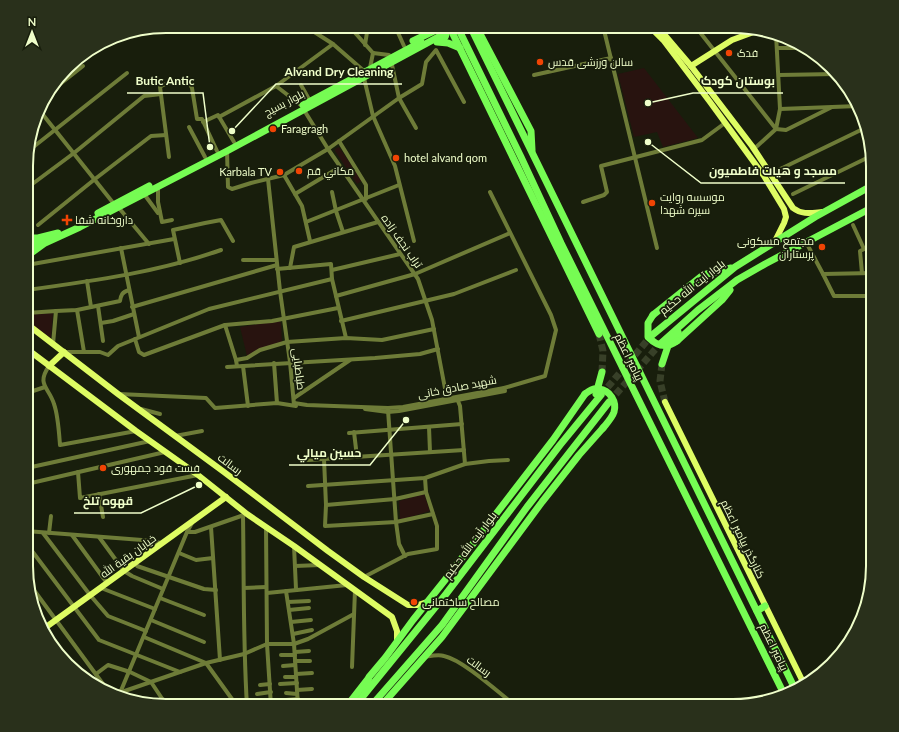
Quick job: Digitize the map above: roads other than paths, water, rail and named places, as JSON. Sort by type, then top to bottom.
[{"type":"main road","points":[[421,37],[424,33]]},
{"type":"main road","points":[[389,61],[404,46],[428,33]]},
{"type":"main road","name":"بلوار بسیج","points":[[53,237],[69,228],[158,187],[205,157],[303,108],[310,101],[441,33]]},
{"type":"main road","points":[[389,61],[437,42],[446,36],[445,33]]},
{"type":"main road","points":[[452,33],[508,148],[557,242],[599,334]]},
{"type":"main road","name":"پیامبر اعظم","points":[[460,33],[521,157],[557,242],[782,690]]},
{"type":"main road","name":"پیامبر اعظم","points":[[473,33],[793,685]]},
{"type":"main road","points":[[656,33],[681,62],[764,176],[786,217],[783,227],[775,241]]},
{"type":"main road","points":[[663,33],[692,66],[754,149],[792,207],[799,212],[804,213],[827,211]]},
{"type":"main road","points":[[692,66],[732,40],[748,34]]},
{"type":"main road","points":[[481,35],[531,131],[532,154]]},
{"type":"main road","points":[[437,42],[448,43],[460,48]]},
{"type":"main road","name":"بلوار بسیج","points":[[116,206],[227,151],[366,72],[389,61]]},
{"type":"main road","points":[[508,148],[521,157]]},
{"type":"main road","name":"بلوار آیت الله حکیم","points":[[651,336],[735,267],[775,241],[866,189]]},
{"type":"main road","points":[[785,213],[789,215],[793,214],[792,207]]},
{"type":"main road","name":"بلوار آیت الله حکیم","points":[[660,344],[698,310],[737,280],[866,211]]},
{"type":"main road","points":[[33,238],[53,237]]},
{"type":"main road","points":[[33,246],[53,237]]},
{"type":"main road","points":[[33,252],[53,237]]},
{"type":"main road","points":[[33,257],[53,237]]},
{"type":"main road","points":[[735,267],[703,275],[653,315],[648,323],[648,337],[654,343],[664,346],[671,346],[722,300],[737,280]]},
{"type":"main road","points":[[662,364],[670,343],[698,310]]},
{"type":"main road","name":"رسالت","points":[[33,329],[364,577],[408,605],[418,605],[427,602]]},
{"type":"main road","points":[[49,366],[64,352]]},
{"type":"main road","points":[[33,354],[136,431],[198,475],[245,514],[294,546],[392,617],[397,631],[397,641]]},
{"type":"main road","points":[[586,412],[596,393],[602,372]]},
{"type":"main road","points":[[352,699],[553,440],[585,394],[591,390],[599,389],[607,391],[612,396],[615,403],[614,412],[610,419],[542,502],[442,637],[387,699]]},
{"type":"main road","name":"بلوار آیت الله حکیم","points":[[361,699],[446,594],[586,412],[601,395]]},
{"type":"main road","name":"بلوار آیت الله حکیم","points":[[379,697],[442,625],[527,507],[609,402]]},
{"type":"main road","name":"کنارگذر پیامبر اعظم","points":[[664,402],[802,680]]},
{"type":"main road","name":"خیابان بقیة الله","points":[[48,626],[226,497]]},
{"type":"main road","points":[[493,518],[514,505]]},
{"type":"main road","points":[[757,611],[766,606]]},
{"type":"main road","points":[[365,695],[369,677]]},
{"type":"street","points":[[316,33],[333,44],[366,72]]},
{"type":"street","points":[[355,33],[373,53],[389,61],[399,98],[416,128]]},
{"type":"street","points":[[365,45],[367,33]]},
{"type":"street","points":[[398,33],[404,46]]},
{"type":"street","points":[[605,33],[657,248]]},
{"type":"street","points":[[701,33],[776,129],[786,130],[832,107]]},
{"type":"street","points":[[754,149],[776,129],[780,109],[780,75],[777,40]]},
{"type":"street","points":[[203,122],[218,115],[219,117],[276,86],[333,44]]},
{"type":"street","points":[[778,48],[794,48]]},
{"type":"street","points":[[227,151],[229,188],[232,189],[284,175],[328,149],[399,98],[422,84],[426,62],[436,50],[464,102]]},
{"type":"street","points":[[373,53],[366,72],[373,116],[395,166],[414,241]]},
{"type":"street","points":[[534,75],[611,58]]},
{"type":"street","points":[[63,82],[83,66]]},
{"type":"street","points":[[35,146],[127,72]]},
{"type":"street","points":[[780,75],[829,74]]},
{"type":"street","points":[[169,157],[160,87],[162,85],[183,82],[190,84],[192,88],[197,119],[202,119],[217,151]]},
{"type":"street","points":[[300,85],[310,101]]},
{"type":"street","points":[[276,86],[303,108]]},
{"type":"street","points":[[33,184],[74,154],[144,96],[161,94]]},
{"type":"street","points":[[780,109],[852,106]]},
{"type":"street","name":"تراب نجف زاده","points":[[303,108],[340,167],[365,200],[378,222],[418,279],[434,328],[447,399]]},
{"type":"street","points":[[43,115],[116,206],[149,244]]},
{"type":"street","points":[[219,117],[234,142]]},
{"type":"street","points":[[583,202],[604,195],[607,192],[601,166],[702,140],[725,123]]},
{"type":"street","points":[[189,127],[205,157]]},
{"type":"street","points":[[770,174],[861,130]]},
{"type":"street","points":[[38,225],[94,179],[151,136],[166,135]]},
{"type":"street","points":[[339,141],[366,185],[365,200]]},
{"type":"street","points":[[793,194],[866,158]]},
{"type":"street","points":[[296,194],[340,167]]},
{"type":"street","points":[[284,175],[302,206],[310,241]]},
{"type":"street","name":"طباطبایی","points":[[118,394],[206,398],[215,408],[294,402],[276,260],[268,179]]},
{"type":"street","points":[[306,222],[365,200],[399,185]]},
{"type":"street","points":[[158,187],[158,202],[162,222],[172,220]]},
{"type":"street","points":[[332,192],[343,232]]},
{"type":"street","points":[[490,192],[551,315],[556,330],[544,376],[504,388]]},
{"type":"street","points":[[144,194],[158,213],[160,212]]},
{"type":"street","points":[[180,263],[173,230],[205,222],[221,220],[233,241]]},
{"type":"street","points":[[290,268],[294,247],[378,222]]},
{"type":"street","points":[[853,225],[864,249],[860,251],[862,273]]},
{"type":"street","points":[[336,296],[414,274],[510,233]]},
{"type":"street","points":[[33,262],[174,240]]},
{"type":"street","points":[[806,242],[834,296],[866,296]]},
{"type":"street","points":[[121,248],[134,314],[139,352],[144,355],[225,325],[272,321],[338,308]]},
{"type":"street","points":[[33,289],[126,275],[180,263],[221,250]]},
{"type":"street","points":[[332,270],[400,254]]},
{"type":"street","points":[[243,260],[276,260]]},
{"type":"street","points":[[132,307],[277,267],[290,268],[331,264],[332,279],[346,338]]},
{"type":"street","points":[[341,321],[454,294],[516,270]]},
{"type":"street","points":[[823,274],[866,273]]},
{"type":"street","points":[[64,352],[100,352],[108,355],[118,346],[209,309],[332,279]]},
{"type":"street","points":[[87,281],[90,307]]},
{"type":"street","points":[[33,313],[78,310],[120,301],[121,295],[125,291],[129,290]]},
{"type":"street","points":[[98,306],[103,341]]},
{"type":"street","points":[[78,310],[84,352]]},
{"type":"street","points":[[52,344],[56,311]]},
{"type":"street","points":[[101,323],[113,321],[134,314]]},
{"type":"street","points":[[225,325],[237,366]]},
{"type":"street","points":[[236,360],[246,358],[260,350],[287,342],[346,338],[382,340],[434,328]]},
{"type":"street","points":[[227,367],[420,354],[438,349]]},
{"type":"street","points":[[294,402],[351,359]]},
{"type":"street","points":[[274,363],[277,403]]},
{"type":"street","points":[[49,366],[44,376],[44,387],[54,404],[60,445],[136,431]]},
{"type":"street","points":[[243,366],[248,406]]},
{"type":"street","points":[[33,391],[44,387]]},
{"type":"street","name":"شهید صادق خانی","points":[[388,410],[504,388]]},
{"type":"street","name":"شهید صادق خانی","points":[[294,402],[307,405],[388,410],[416,409],[505,391],[504,388]]},
{"type":"street","points":[[458,401],[460,406],[465,464]]},
{"type":"street","points":[[137,408],[160,414]]},
{"type":"street","points":[[388,410],[396,522],[399,544],[405,556]]},
{"type":"street","points":[[349,432],[462,424]]},
{"type":"street","points":[[429,427],[430,452]]},
{"type":"street","points":[[175,436],[202,431]]},
{"type":"street","points":[[354,432],[357,457]]},
{"type":"street","points":[[33,466],[150,441]]},
{"type":"street","points":[[308,460],[464,450]]},
{"type":"street","points":[[33,482],[166,452]]},
{"type":"street","points":[[324,459],[326,505],[325,526],[396,522],[433,514]]},
{"type":"street","points":[[308,486],[425,478],[465,464],[508,460]]},
{"type":"street","points":[[78,472],[80,498],[198,475]]},
{"type":"street","points":[[364,577],[405,556],[413,553],[437,549],[437,529],[426,492],[425,478]]},
{"type":"street","points":[[326,505],[395,499],[426,492]]},
{"type":"street","points":[[99,494],[103,517]]},
{"type":"street","points":[[187,532],[195,532],[245,514],[244,654],[247,699]]},
{"type":"street","points":[[49,533],[51,516]]},
{"type":"street","points":[[121,691],[168,576],[193,521]]},
{"type":"street","points":[[211,527],[220,660]]},
{"type":"street","points":[[266,527],[267,644],[271,699]]},
{"type":"street","points":[[33,532],[142,540],[162,543]]},
{"type":"street","points":[[43,533],[90,595],[108,616],[146,631]]},
{"type":"street","points":[[72,535],[107,583]]},
{"type":"street","points":[[100,537],[124,571],[163,589]]},
{"type":"street","points":[[294,546],[296,589]]},
{"type":"street","points":[[33,552],[99,640],[180,672]]},
{"type":"street","points":[[179,554],[196,560],[213,558]]},
{"type":"street","points":[[295,566],[320,565]]},
{"type":"street","points":[[136,566],[204,588],[216,590]]},
{"type":"street","points":[[267,592],[347,585]]},
{"type":"street","points":[[244,588],[266,587]]},
{"type":"street","points":[[101,588],[155,609]]},
{"type":"street","points":[[352,667],[355,590]]},
{"type":"street","points":[[286,591],[295,653],[298,699]]},
{"type":"street","points":[[36,593],[102,682]]},
{"type":"street","points":[[160,598],[204,615]]},
{"type":"street","points":[[288,602],[308,601]]},
{"type":"street","points":[[289,610],[309,608]]},
{"type":"street","points":[[123,692],[206,663],[244,654],[267,644],[294,644],[308,639],[354,614]]},
{"type":"street","points":[[151,620],[204,642]]},
{"type":"street","points":[[291,622],[311,620]]},
{"type":"street","points":[[292,634],[312,630]]},
{"type":"street","points":[[144,637],[206,663],[232,699]]},
{"type":"street","points":[[281,655],[308,650]]},
{"type":"street","name":"رسالت","points":[[425,657],[442,655],[454,660],[507,699]]},
{"type":"street","points":[[283,666],[310,661]]},
{"type":"street","points":[[96,674],[108,665],[130,672],[151,682],[162,699]]},
{"type":"street","points":[[285,677],[312,673]]},
{"type":"street","points":[[260,685],[270,684]]},
{"type":"street","points":[[280,684],[297,684]]},
{"type":"street","points":[[286,693],[312,689]]},
{"type":"street","points":[[257,694],[270,692]]},
{"type":"tunnel","points":[[599,334],[603,351],[602,372]]},
{"type":"tunnel","points":[[601,395],[651,336]]},
{"type":"tunnel","points":[[609,402],[660,344]]},
{"type":"tunnel","points":[[662,364],[660,381],[665,402]]},
{"type":"place","name":"فدک","points":[[729,53]]},
{"type":"place","name":"سالن ورزشی قدس","points":[[540,62]]},
{"type":"place","name":"بوستان کودک","points":[[648,103]]},
{"type":"place","name":"Faragragh","points":[[273,129]]},
{"type":"place","name":"Alvand Dry Cleaning","points":[[232,131]]},
{"type":"place","name":"مسجد و هیات فاطمیون","points":[[648,142]]},
{"type":"place","name":"Butic Antic","points":[[210,147]]},
{"type":"place","name":"hotel alvand qom","points":[[396,158]]},
{"type":"place","name":"مكاني قم","points":[[299,171]]},
{"type":"place","name":"Karbala TV","points":[[280,172]]},
{"type":"place","name":"موسسه روایت سیره شهدا","points":[[652,203]]},
{"type":"place","name":"داروخانه شفا","points":[[67,220]]},
{"type":"place","name":"مجتمع مسکونی پرستاران","points":[[822,247]]},
{"type":"place","name":"حسين ميالي","points":[[406,420]]},
{"type":"place","name":"فست فود جمهوری","points":[[103,468]]},
{"type":"place","name":"قهوه تلخ","points":[[199,485]]},
{"type":"place","name":"مصالح ساختمانی","points":[[414,602]]}]
